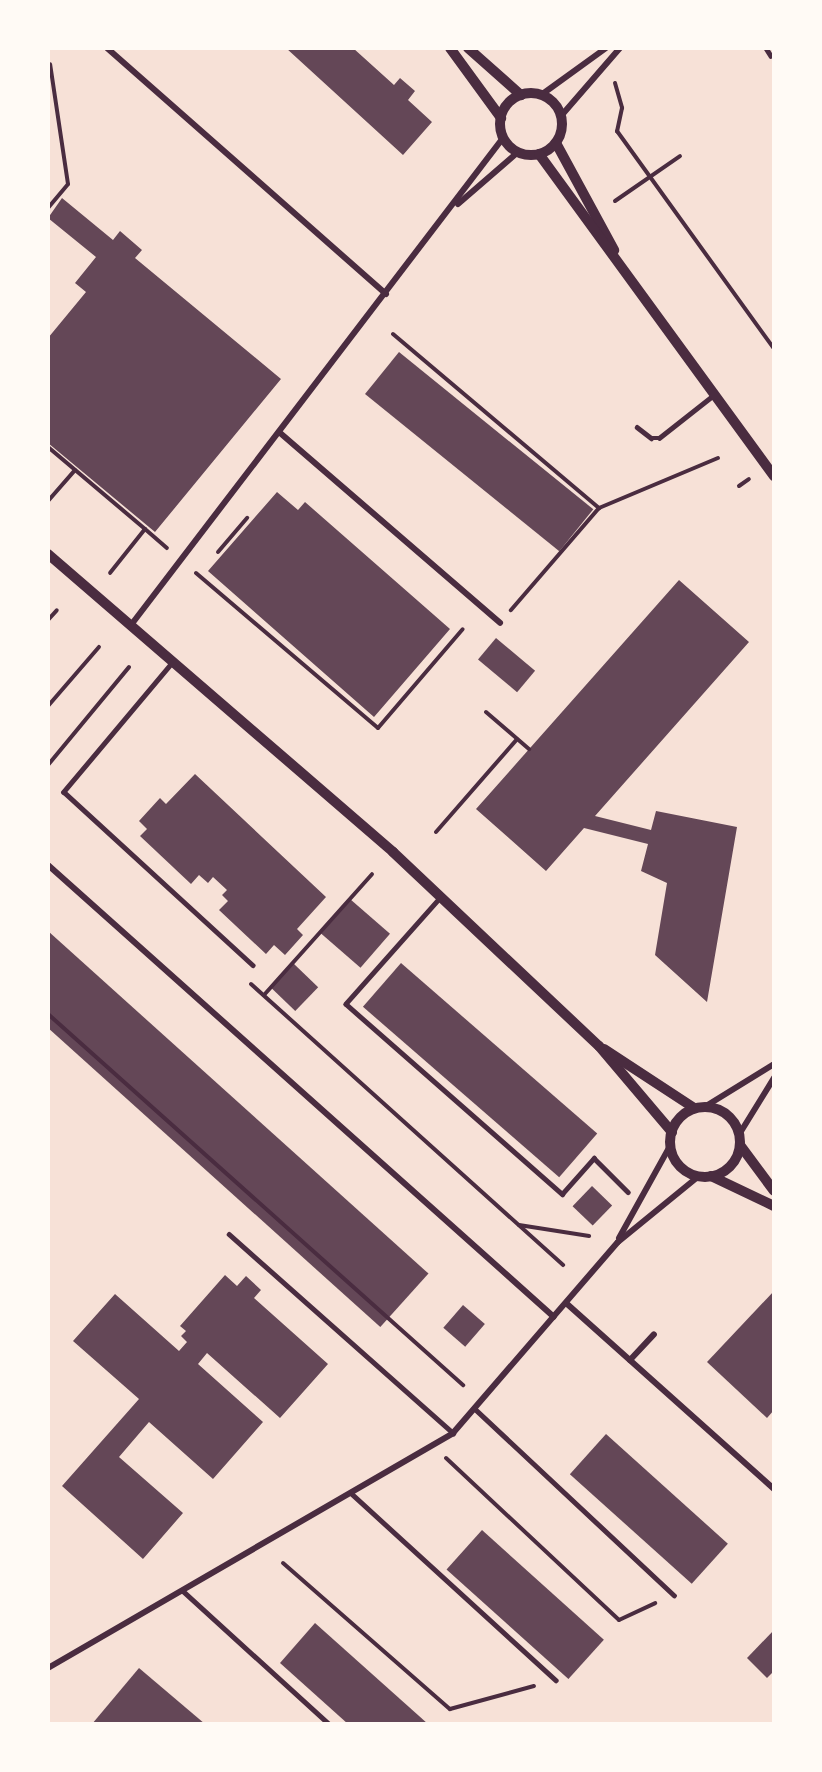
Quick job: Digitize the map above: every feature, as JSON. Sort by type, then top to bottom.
[{"type":"street","points":[[107,48],[386,294]]},
{"type":"street","points":[[450,48],[501,118]]},
{"type":"street","points":[[468,48],[520,95]]},
{"type":"street","points":[[541,95],[557,107],[561,116],[560,135],[556,143],[539,154],[518,152],[503,138],[501,118],[505,108],[520,95],[541,95],[606,48]]},
{"type":"street","points":[[561,116],[620,48]]},
{"type":"street","points":[[131,625],[449,212],[503,138]]},
{"type":"street","points":[[556,143],[639,295]]},
{"type":"street","points":[[449,212],[518,152]]},
{"type":"street","points":[[539,154],[639,295],[774,476]]},
{"type":"street","points":[[279,432],[500,623]]},
{"type":"street","points":[[48,554],[441,897],[599,1046],[671,1138],[679,1165],[774,1206]]},
{"type":"street","points":[[48,865],[554,1317]]},
{"type":"street","points":[[599,1046],[700,1107],[727,1114],[740,1133]]},
{"type":"street","points":[[618,1242],[684,1113],[700,1107],[773,1064]]},
{"type":"street","points":[[48,1668],[352,1494],[453,1433],[618,1242],[705,1176],[731,1166],[740,1145],[740,1133],[774,1078]]},
{"type":"street","points":[[740,1145],[774,1191]]},
{"type":"street","points":[[566,1303],[774,1489]]},
{"type":"street","points":[[630,1360],[654,1334]]},
{"type":"lane","points":[[766,48],[771,56]]},
{"type":"lane","points":[[637,427],[651,438],[659,438],[715,394]]},
{"type":"lane","points":[[173,662],[63,792],[253,965]]},
{"type":"lane","points":[[441,897],[346,1004],[562,1194],[594,1158],[628,1192]]},
{"type":"lane","points":[[230,1234],[453,1433]]},
{"type":"lane","points":[[474,1408],[674,1595]]},
{"type":"lane","points":[[352,1494],[556,1680]]},
{"type":"lane","points":[[183,1591],[329,1724]]},
{"type":"path","points":[[48,208],[68,184],[50,64]]},
{"type":"path","points":[[603,68],[617,84],[622,108],[617,131],[774,349]]},
{"type":"path","points":[[615,201],[680,156]]},
{"type":"path","points":[[393,334],[599,508]]},
{"type":"path","points":[[48,447],[378,728],[463,630]]},
{"type":"path","points":[[500,623],[599,508],[718,458]]},
{"type":"path","points":[[48,501],[75,470]]},
{"type":"path","points":[[218,552],[247,518]]},
{"type":"path","points":[[110,573],[145,529]]},
{"type":"path","points":[[48,620],[57,610]]},
{"type":"path","points":[[48,706],[99,647]]},
{"type":"path","points":[[48,765],[129,668]]},
{"type":"path","points":[[48,681],[48,697]]},
{"type":"path","points":[[486,712],[529,749]]},
{"type":"path","points":[[436,832],[517,739]]},
{"type":"path","points":[[264,995],[372,874]]},
{"type":"path","points":[[246,980],[562,1265]]},
{"type":"path","points":[[48,1014],[463,1385]]},
{"type":"path","points":[[519,1225],[589,1236]]},
{"type":"path","points":[[445,1457],[619,1620],[674,1595]]},
{"type":"path","points":[[283,1563],[450,1709],[556,1680]]},
{"type":"building","points":[[286,48],[353,48],[394,85],[400,78],[415,91],[408,100],[432,122],[403,155]]},
{"type":"building","points":[[62,198],[113,240],[120,231],[142,250],[135,258],[281,379],[155,532],[48,443],[48,338],[86,292],[75,283],[96,257],[48,218]]},
{"type":"building","points":[[399,352],[593,509],[559,551],[365,394]]},
{"type":"building","points":[[277,492],[298,510],[305,502],[450,629],[374,717],[208,571]]},
{"type":"building","points":[[679,580],[749,642],[595,816],[651,830],[656,811],[737,827],[707,1002],[655,955],[667,883],[641,871],[648,844],[584,828],[546,871],[476,809]]},
{"type":"building","points":[[496,638],[535,671],[517,692],[478,659]]},
{"type":"building","points":[[195,774],[326,897],[297,929],[303,935],[285,955],[274,945],[266,954],[219,910],[228,901],[222,895],[227,890],[213,877],[208,883],[199,875],[191,884],[140,836],[147,829],[139,821],[160,798],[166,804]]},
{"type":"building","points":[[350,899],[390,934],[360,968],[320,933]]},
{"type":"building","points":[[48,931],[428,1274],[380,1327],[48,1028]]},
{"type":"building","points":[[293,963],[318,987],[295,1011],[270,987]]},
{"type":"building","points":[[401,963],[597,1134],[559,1177],[363,1007]]},
{"type":"building","points":[[592,1186],[612,1205],[593,1226],[573,1206]]},
{"type":"building","points":[[225,1275],[237,1286],[246,1276],[261,1290],[254,1298],[328,1364],[280,1418],[207,1353],[198,1364],[263,1422],[213,1479],[149,1422],[119,1457],[183,1513],[143,1559],[62,1486],[139,1399],[73,1341],[115,1294],[179,1351],[187,1342],[181,1336],[186,1331],[180,1326]]},
{"type":"building","points":[[774,1291],[774,1410],[767,1418],[707,1362]]},
{"type":"building","points":[[463,1305],[485,1324],[465,1347],[443,1328]]},
{"type":"building","points":[[606,1434],[728,1544],[692,1584],[570,1474]]},
{"type":"building","points":[[482,1530],[604,1640],[568,1679],[447,1569]]},
{"type":"building","points":[[315,1623],[428,1724],[348,1724],[280,1663]]},
{"type":"building","points":[[774,1630],[774,1671],[767,1678],[747,1658]]},
{"type":"building","points":[[139,1668],[205,1724],[92,1724]]}]
